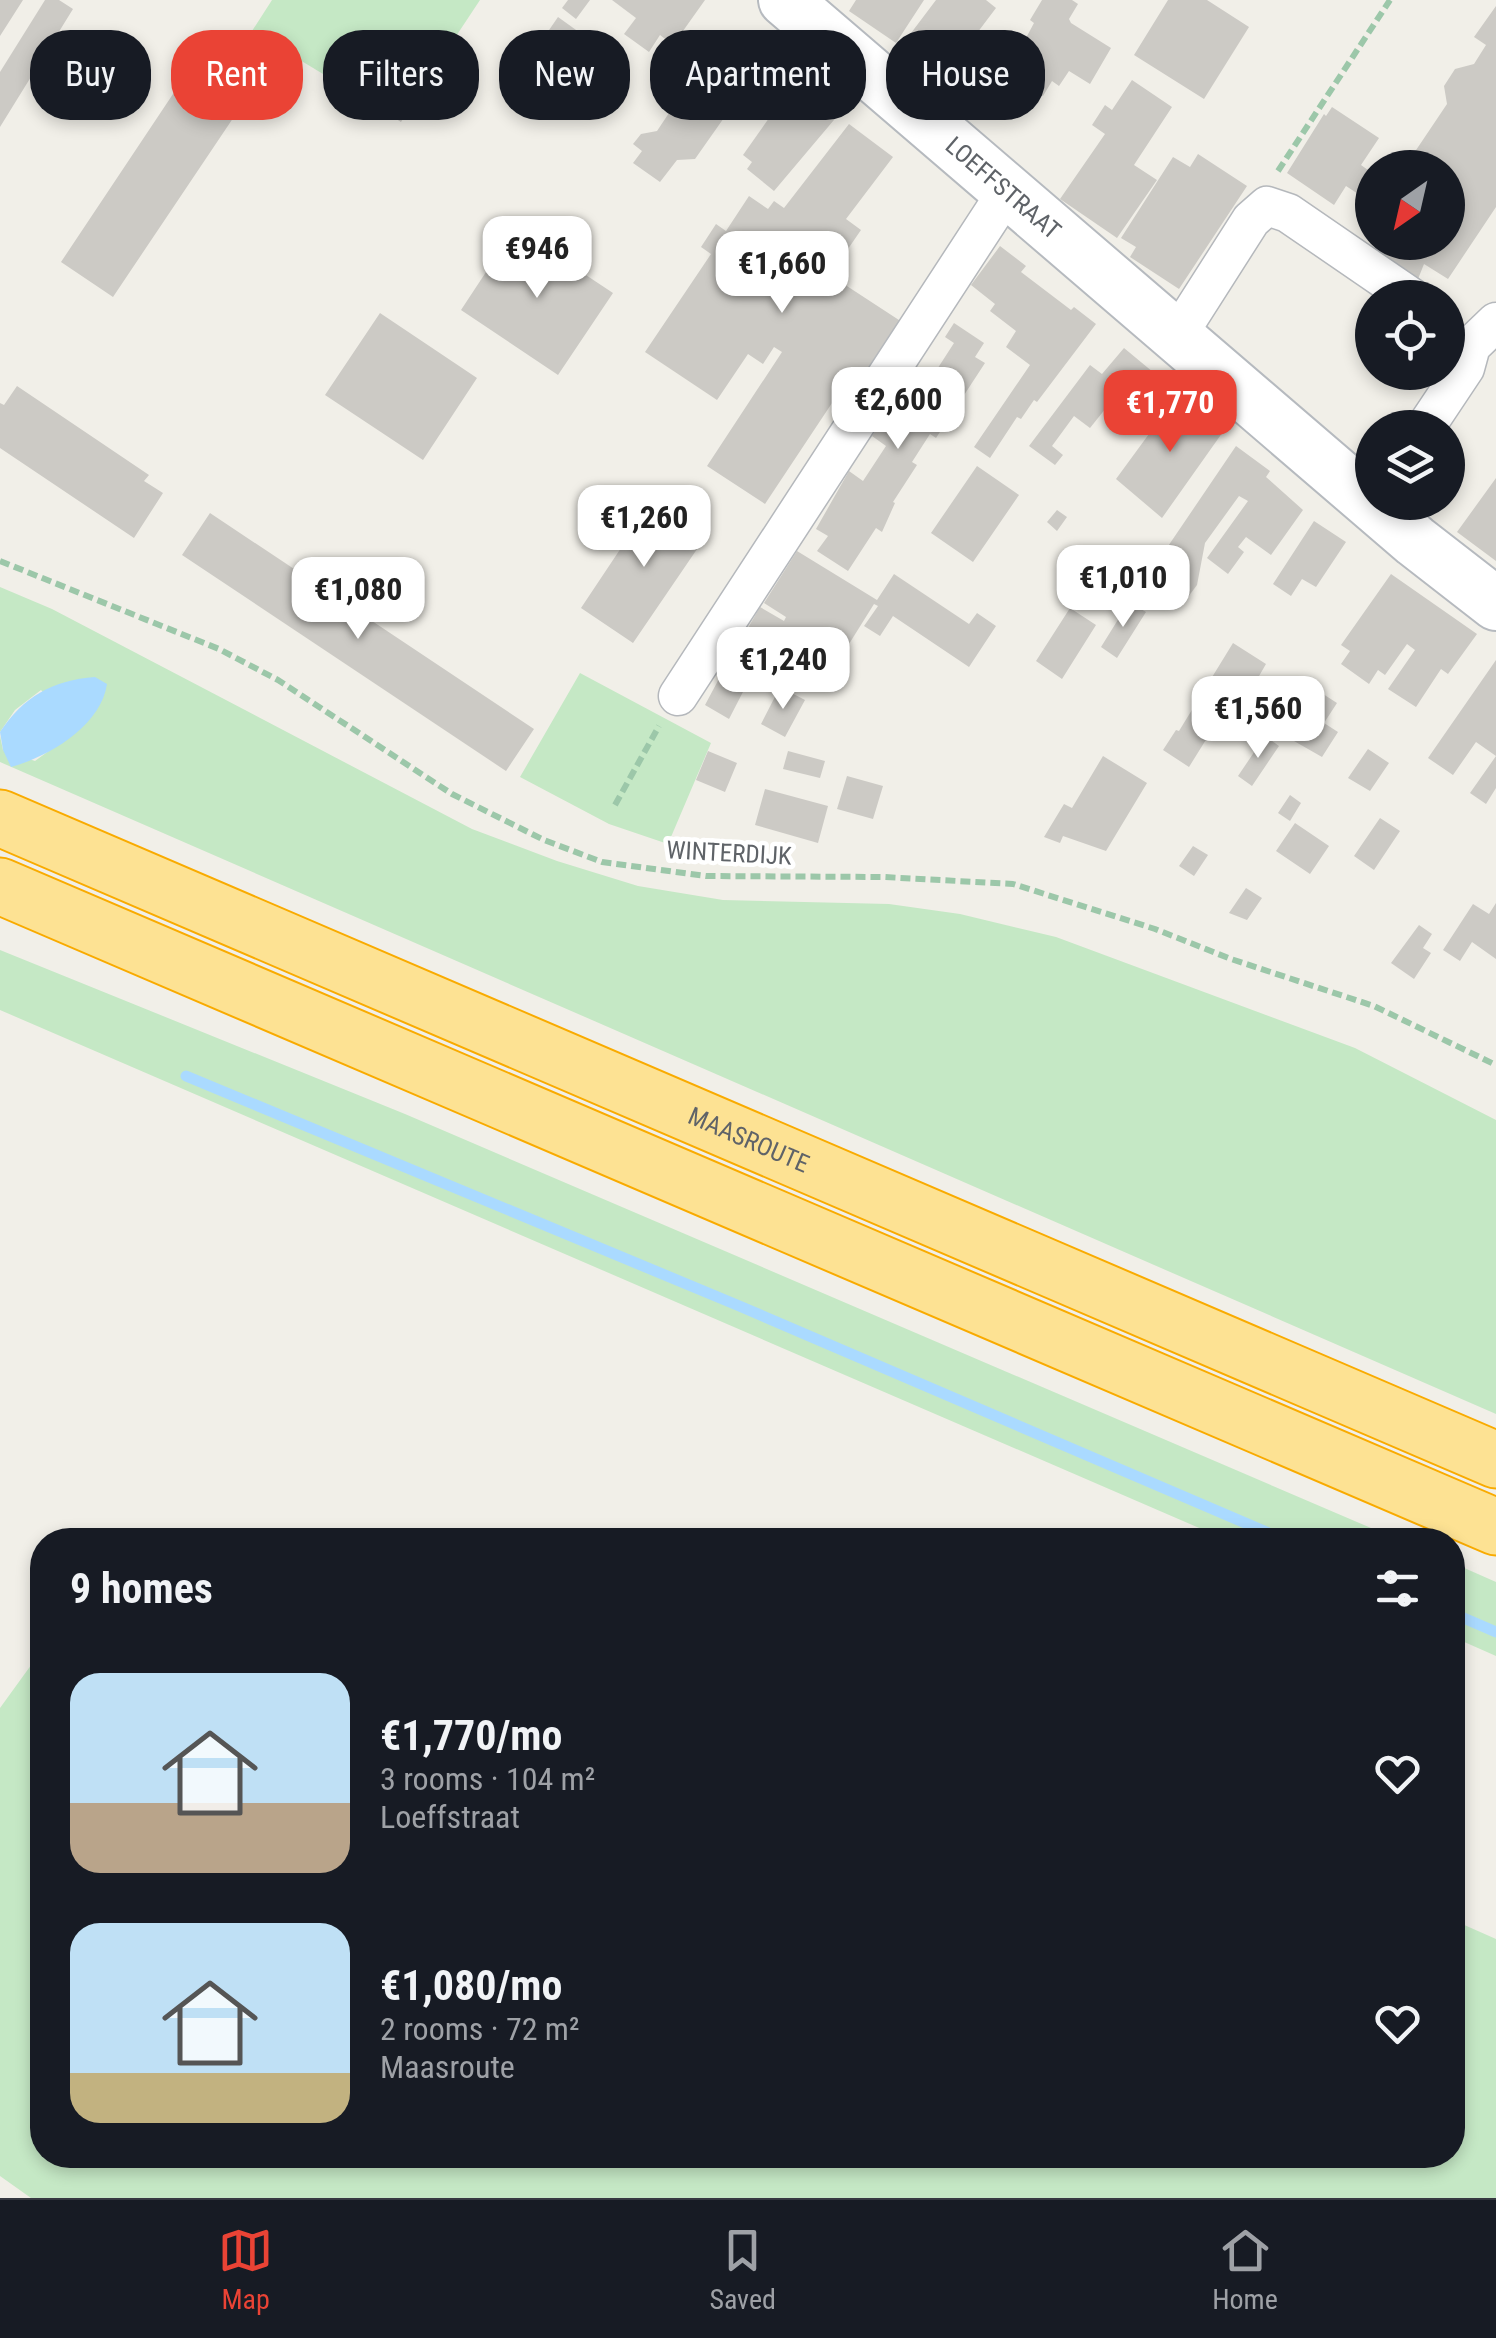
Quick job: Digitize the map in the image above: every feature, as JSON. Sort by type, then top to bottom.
[{"type":"highway","name":"MAASROUTE","points":[[0,818],[1496,1460]]},
{"type":"highway","points":[[0,886],[1496,1527]]},
{"type":"main road","name":"LOEFFSTRAAT","points":[[784,0],[1355,487]]},
{"type":"main road","name":"LOEFFSTRAAT","points":[[1394,520],[1496,604]]},
{"type":"street","points":[[678,696],[1008,190]]},
{"type":"street","points":[[1176,336],[1251,220],[1267,206],[1288,213],[1386,280]]},
{"type":"street","points":[[1438,410],[1465,368],[1471,330]]},
{"type":"path","points":[[1267,206],[1278,168],[1390,0]]},
{"type":"path","name":"WINTERDIJK","points":[[0,561],[219,649],[278,680],[452,794],[544,840],[602,862],[706,876],[902,877],[1013,884],[1374,1006],[1496,1065]]},
{"type":"path","points":[[615,805],[678,696]]},
{"type":"green space","points":[[272,0],[480,0],[460,30],[323,30],[323,74],[303,62],[303,30],[253,30]]},
{"type":"green space","points":[[0,587],[52,609],[472,829],[557,861],[638,886],[723,900],[889,904],[960,914],[1056,937],[1355,1048],[1496,1120],[1496,1414],[0,762],[0,736],[3,750],[35,761],[76,731],[41,690],[15,710],[0,732]]},
{"type":"green space","points":[[580,673],[711,743],[668,844],[609,824],[520,777]]},
{"type":"green space","points":[[0,950],[405,1114],[1371,1528],[1199,1528],[0,1010]]},
{"type":"green space","points":[[1465,1568],[1496,1582],[1496,1656],[1465,1642]]},
{"type":"green space","points":[[30,1667],[30,2168],[1465,2168],[1465,1925],[1496,1939],[1496,2198],[31,2198],[0,2176],[0,1708]]},
{"type":"water","points":[[95,677],[107,684],[103,699],[84,726],[41,756],[11,767],[0,732],[19,709],[53,686]]},
{"type":"building","points":[[0,0],[23,0],[0,36]]},
{"type":"building","points":[[45,0],[59,0],[73,9],[60,30],[30,30],[30,79],[0,127],[0,72]]},
{"type":"building","points":[[568,0],[590,0],[576,19],[562,8]]},
{"type":"building","points":[[612,0],[705,0],[684,30],[650,30],[649,52],[630,38],[627,30],[636,18]]},
{"type":"building","points":[[856,0],[924,0],[904,30],[886,30],[886,36],[849,11]]},
{"type":"building","points":[[936,0],[986,0],[996,8],[979,30],[913,30]]},
{"type":"building","points":[[1042,0],[1072,0],[1078,4],[1069,19],[1071,23],[1111,48],[1090,84],[1069,71],[1059,86],[1052,81],[1045,93],[1045,30],[1030,30],[1034,23],[1030,20]]},
{"type":"building","points":[[1168,0],[1207,0],[1249,27],[1204,99],[1134,55]]},
{"type":"building","points":[[1496,6],[1496,207],[1465,254],[1465,150],[1416,150],[1447,104],[1444,86],[1455,69],[1474,64],[1486,45],[1474,37]]},
{"type":"building","points":[[558,17],[576,30],[549,30]]},
{"type":"building","points":[[1132,80],[1172,107],[1134,165],[1157,180],[1117,238],[1060,199],[1105,134],[1092,125],[1105,105],[1112,110]]},
{"type":"building","points":[[171,97],[171,120],[232,120],[113,297],[61,262]]},
{"type":"building","points":[[1332,107],[1379,138],[1371,150],[1355,150],[1355,192],[1346,186],[1334,205],[1287,173]]},
{"type":"building","points":[[664,120],[722,120],[695,159],[677,160],[660,182],[633,163],[642,151],[633,144],[641,134],[657,131]]},
{"type":"building","points":[[768,120],[834,120],[774,191],[747,169],[752,162],[743,155]]},
{"type":"building","points":[[849,124],[893,157],[846,219],[861,230],[830,275],[902,322],[846,407],[834,400],[765,504],[707,466],[782,352],[774,347],[763,364],[748,354],[717,400],[645,352],[711,254],[701,247],[716,224],[726,231],[749,196],[768,209],[774,201],[784,208]]},
{"type":"building","points":[[1198,154],[1247,186],[1179,289],[1130,257],[1136,247],[1121,238],[1173,157],[1190,167]]},
{"type":"building","points":[[515,228],[613,293],[558,375],[461,310]]},
{"type":"building","points":[[1000,246],[1026,266],[1021,272],[1096,324],[1037,402],[1034,400],[1021,419],[1017,417],[990,458],[974,447],[1030,365],[1006,347],[1016,331],[990,311],[995,304],[971,285]]},
{"type":"building","points":[[1390,260],[1461,260],[1448,279],[1424,264],[1418,279]]},
{"type":"building","points":[[380,313],[477,378],[423,460],[325,395]]},
{"type":"building","points":[[954,323],[984,343],[975,357],[985,363],[936,438],[930,434],[912,462],[917,465],[893,502],[882,532],[876,528],[848,571],[817,551],[828,536],[816,529],[849,471],[863,481],[886,446],[872,436],[911,384],[923,391],[954,343],[945,337]]},
{"type":"building","points":[[1124,348],[1159,377],[1131,411],[1114,398],[1090,428],[1074,416],[1052,446],[1063,455],[1055,465],[1029,446],[1090,365],[1102,374]]},
{"type":"building","points":[[17,386],[149,475],[144,481],[163,493],[134,538],[0,448],[0,403],[4,405]]},
{"type":"building","points":[[1179,393],[1225,429],[1162,518],[1116,479]]},
{"type":"building","points":[[1236,446],[1270,471],[1266,477],[1303,510],[1271,555],[1246,537],[1238,547],[1244,552],[1228,574],[1207,558],[1248,501],[1239,496],[1205,543],[1197,585],[1182,605],[1156,587],[1168,569],[1158,561]]},
{"type":"building","points":[[977,466],[1019,495],[973,562],[931,533]]},
{"type":"building","points":[[1496,478],[1496,561],[1457,532]]},
{"type":"building","points":[[655,497],[708,533],[633,643],[581,608]]},
{"type":"building","points":[[1057,510],[1067,517],[1057,531],[1047,522]]},
{"type":"building","points":[[210,513],[534,729],[506,771],[182,555]]},
{"type":"building","points":[[1314,521],[1346,542],[1316,587],[1302,579],[1291,596],[1273,584]]},
{"type":"building","points":[[797,551],[877,600],[894,574],[969,624],[977,613],[996,626],[969,667],[893,616],[880,636],[864,626],[878,606],[874,604],[844,652],[836,648],[818,678],[745,633],[760,607],[784,621],[786,617],[764,603]]},
{"type":"building","points":[[1391,574],[1477,634],[1448,674],[1441,669],[1416,707],[1388,689],[1415,650],[1407,644],[1385,675],[1378,670],[1369,684],[1341,664],[1350,651],[1341,645]]},
{"type":"building","points":[[1129,602],[1146,612],[1117,658],[1101,647]]},
{"type":"building","points":[[1070,608],[1096,625],[1062,679],[1036,661]]},
{"type":"building","points":[[1233,643],[1266,664],[1255,683],[1245,677],[1189,767],[1163,750]]},
{"type":"building","points":[[1496,660],[1496,756],[1476,742],[1453,775],[1428,758]]},
{"type":"building","points":[[721,675],[745,688],[729,719],[705,705]]},
{"type":"building","points":[[780,687],[805,700],[785,737],[761,724]]},
{"type":"building","points":[[1323,694],[1337,703],[1324,723],[1338,732],[1322,757],[1294,741]]},
{"type":"building","points":[[1265,736],[1279,746],[1252,786],[1238,776]]},
{"type":"building","points":[[1368,749],[1389,763],[1370,791],[1348,778]]},
{"type":"building","points":[[708,751],[737,763],[725,792],[696,780]]},
{"type":"building","points":[[788,751],[825,761],[820,778],[783,769]]},
{"type":"building","points":[[1103,756],[1147,783],[1106,851],[1063,836],[1060,843],[1044,837],[1064,804],[1072,808]]},
{"type":"building","points":[[1496,756],[1496,788],[1486,804],[1470,793]]},
{"type":"building","points":[[847,776],[883,786],[873,819],[837,809]]},
{"type":"building","points":[[765,789],[828,806],[818,843],[755,825]]},
{"type":"building","points":[[1290,795],[1301,803],[1290,821],[1278,813]]},
{"type":"building","points":[[1380,818],[1400,831],[1374,870],[1354,856]]},
{"type":"building","points":[[1295,823],[1329,846],[1310,874],[1276,851]]},
{"type":"building","points":[[1193,846],[1208,855],[1194,876],[1179,866]]},
{"type":"building","points":[[1246,888],[1262,898],[1247,920],[1229,913]]},
{"type":"building","points":[[1496,903],[1496,959],[1472,942],[1460,961],[1443,950],[1473,904],[1489,914]]},
{"type":"building","points":[[1419,925],[1432,934],[1423,948],[1431,953],[1414,979],[1391,963]]},
{"type":"waterway","points":[[186,1076],[737,1305],[1257,1528]]},
{"type":"waterway","points":[[1465,1619],[1496,1632]]}]
